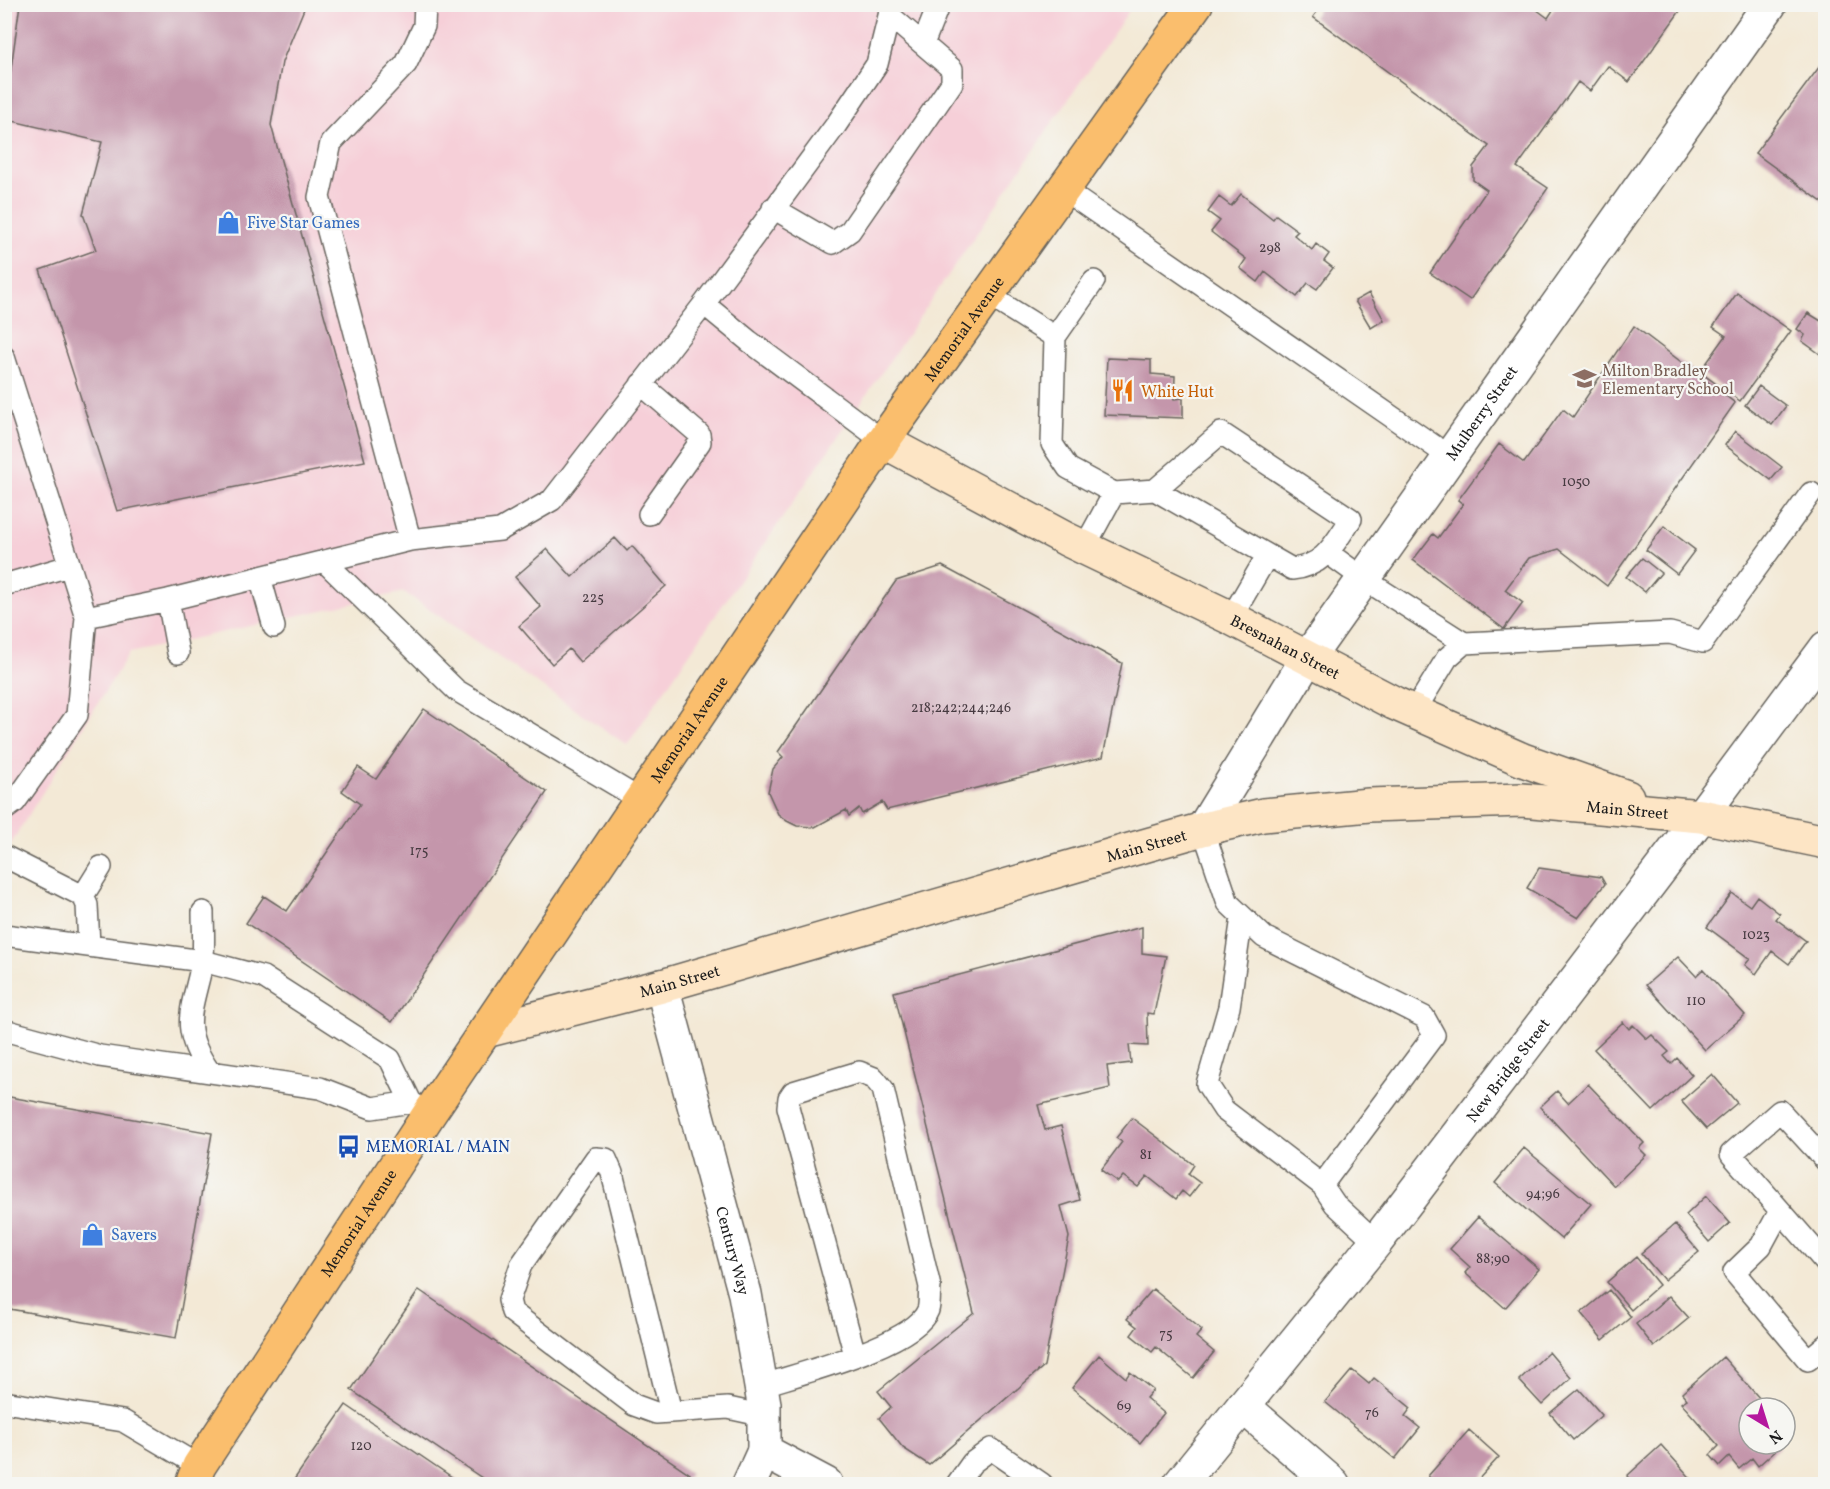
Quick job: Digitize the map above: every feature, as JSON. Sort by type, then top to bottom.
[{"type":"main road","name":"Memorial Avenue","points":[[190,1478],[420,1108],[485,1031],[883,441],[1196,4]]},
{"type":"street","name":"Mulberry Street","points":[[1203,829],[1307,659],[1770,4]]},
{"type":"street","name":"Bresnahan Street","points":[[883,441],[1084,548],[1231,618],[1414,712],[1585,783],[1647,804],[1701,816]]},
{"type":"street","name":"New Bridge Street","points":[[1180,1485],[1376,1242],[1701,816],[1826,648]]},
{"type":"street","name":"Main Street","points":[[485,1031],[662,986],[1203,829],[1263,815],[1316,809],[1522,800],[1701,816],[1826,842]]},
{"type":"street","name":"Century Way","points":[[662,986],[745,1294],[763,1401],[764,1451]]},
{"type":"street","points":[[1243,1406],[1333,1485]]},
{"type":"street","points":[[749,1485],[764,1451],[826,1485]]},
{"type":"lane","points":[[410,540],[319,197],[331,143],[406,64],[424,26],[425,4]]},
{"type":"lane","points":[[923,44],[939,4]]},
{"type":"lane","points":[[773,208],[833,243],[850,231],[952,83],[952,69],[923,44],[890,10]]},
{"type":"lane","points":[[86,617],[168,600],[410,540],[500,530],[552,500],[704,304],[836,125],[877,64],[890,10]]},
{"type":"lane","points":[[1064,190],[1450,457]]},
{"type":"lane","points":[[1094,282],[1055,337],[1052,444],[1068,468],[1114,493],[1155,490],[1292,569],[1309,567],[1328,553],[1351,519],[1221,433],[1155,490]]},
{"type":"lane","points":[[988,295],[1055,337]]},
{"type":"lane","points":[[704,304],[749,341],[883,441]]},
{"type":"lane","points":[[4,810],[15,802],[77,715],[86,617],[5,358]]},
{"type":"lane","points":[[641,384],[699,434],[700,442],[650,514]]},
{"type":"lane","points":[[1084,548],[1114,493]]},
{"type":"lane","points":[[1328,553],[1364,579],[1464,642],[1670,633],[1703,642],[1811,493]]},
{"type":"lane","points":[[1231,618],[1267,556]]},
{"type":"lane","points":[[324,561],[456,690],[641,800]]},
{"type":"lane","points":[[4,585],[69,566]]},
{"type":"lane","points":[[260,578],[274,627]]},
{"type":"lane","points":[[168,600],[178,653]]},
{"type":"lane","points":[[1414,712],[1447,658],[1464,642]]},
{"type":"lane","points":[[1203,829],[1228,903],[1264,937],[1424,1017],[1434,1035],[1322,1185]]},
{"type":"lane","points":[[4,856],[83,896],[87,905],[89,945]]},
{"type":"lane","points":[[83,896],[101,867]]},
{"type":"lane","points":[[203,912],[203,961],[189,1027],[194,1048],[209,1071]]},
{"type":"lane","points":[[1242,917],[1229,1007],[1207,1084],[1224,1110],[1322,1185],[1335,1204],[1376,1242]]},
{"type":"lane","points":[[4,935],[203,961],[263,977],[390,1059],[420,1108]]},
{"type":"lane","points":[[4,1030],[100,1056],[320,1088],[372,1108],[420,1108]]},
{"type":"lane","points":[[670,1412],[612,1173],[606,1159],[596,1158],[521,1265],[509,1300],[513,1311],[634,1405],[656,1413],[728,1408],[763,1401],[855,1355],[896,1341],[915,1326],[928,1311],[930,1287],[883,1089],[874,1078],[859,1072],[793,1092],[789,1098],[788,1107],[855,1355]]},
{"type":"lane","points":[[1826,1161],[1780,1111],[1731,1154],[1826,1263]]},
{"type":"lane","points":[[1780,1211],[1761,1246],[1734,1272],[1808,1360],[1826,1345]]},
{"type":"lane","points":[[4,1402],[123,1421],[190,1478]]},
{"type":"lane","points":[[957,1485],[972,1463],[991,1449],[1042,1485]]},
{"type":"shaded area","points":[[5,5],[1133,5],[627,745],[404,592],[129,653],[5,853]]},
{"type":"building","points":[[20,4],[306,4],[282,62],[271,125],[365,461],[117,511],[40,270],[96,250],[83,214],[102,142],[4,119]]},
{"type":"building","points":[[1323,4],[1529,4],[1548,18],[1557,4],[1685,4],[1629,82],[1608,66],[1590,91],[1578,82],[1517,167],[1548,188],[1470,300],[1430,273],[1487,190],[1473,180],[1473,167],[1489,146],[1313,17]]},
{"type":"building","points":[[1826,58],[1826,205],[1755,153]]},
{"type":"building","points":[[1241,194],[1273,219],[1276,215],[1298,231],[1294,235],[1312,250],[1316,244],[1329,254],[1324,261],[1333,268],[1317,289],[1308,283],[1297,297],[1265,272],[1258,282],[1240,268],[1246,259],[1211,232],[1220,221],[1208,212],[1219,197],[1231,206]]},
{"type":"building","points":[[1369,293],[1384,320],[1371,328],[1355,301]]},
{"type":"building","points":[[1737,293],[1791,331],[1740,401],[1700,372],[1726,336],[1713,327]]},
{"type":"building","points":[[1808,313],[1826,324],[1826,345],[1820,354],[1802,341],[1805,335],[1797,329]]},
{"type":"building","points":[[1634,326],[1735,403],[1607,586],[1559,549],[1529,558],[1505,590],[1523,603],[1504,629],[1413,560],[1433,534],[1438,538],[1463,504],[1458,500],[1499,444],[1524,463],[1563,409],[1573,417]]},
{"type":"building","points":[[1107,358],[1151,360],[1151,374],[1175,376],[1174,399],[1183,398],[1183,418],[1104,415]]},
{"type":"building","points":[[1759,386],[1786,406],[1772,425],[1745,405]]},
{"type":"building","points":[[1735,431],[1782,467],[1771,480],[1725,445]]},
{"type":"building","points":[[1664,526],[1695,550],[1677,574],[1646,550]]},
{"type":"building","points":[[615,538],[627,551],[632,546],[666,586],[580,662],[569,649],[552,664],[519,626],[541,607],[515,577],[547,549],[572,577]]},
{"type":"building","points":[[1642,558],[1661,573],[1645,592],[1626,577]]},
{"type":"building","points":[[942,566],[1122,663],[1103,757],[887,810],[882,802],[862,814],[859,808],[849,816],[846,810],[815,827],[797,826],[787,821],[778,814],[768,792],[773,769],[783,757],[778,752],[896,581]]},
{"type":"building","points":[[424,709],[547,792],[392,1022],[246,923],[264,896],[287,911],[360,804],[342,791],[358,767],[376,779]]},
{"type":"building","points":[[1539,868],[1601,877],[1605,884],[1578,918],[1527,888]]},
{"type":"building","points":[[1732,893],[1750,906],[1757,896],[1780,914],[1776,919],[1806,941],[1789,964],[1772,951],[1756,974],[1745,965],[1750,959],[1707,927]]},
{"type":"building","points":[[1142,927],[1142,953],[1166,956],[1154,1014],[1147,1013],[1148,1046],[1129,1045],[1131,1063],[1107,1066],[1110,1088],[1038,1105],[1045,1130],[1061,1126],[1080,1200],[1061,1206],[1069,1237],[1044,1366],[929,1465],[903,1448],[879,1418],[891,1407],[878,1391],[974,1313],[894,992]]},
{"type":"building","points":[[1678,957],[1696,976],[1703,969],[1745,1015],[1705,1050],[1646,985]]},
{"type":"building","points":[[1623,1022],[1629,1029],[1633,1025],[1647,1039],[1652,1035],[1669,1052],[1664,1056],[1671,1064],[1677,1058],[1692,1075],[1653,1111],[1594,1049]]},
{"type":"building","points":[[1712,1074],[1737,1103],[1706,1129],[1681,1101]]},
{"type":"building","points":[[1588,1084],[1644,1143],[1639,1148],[1646,1155],[1614,1186],[1540,1107],[1557,1091],[1568,1103]]},
{"type":"building","points":[[4,1096],[212,1133],[176,1338],[4,1308]]},
{"type":"building","points":[[1132,1118],[1194,1165],[1188,1174],[1200,1183],[1189,1197],[1182,1191],[1176,1199],[1147,1176],[1138,1187],[1123,1176],[1118,1182],[1101,1170],[1122,1142],[1116,1138]]},
{"type":"building","points":[[1524,1148],[1591,1204],[1561,1239],[1495,1183]]},
{"type":"building","points":[[1706,1196],[1730,1223],[1709,1242],[1686,1215]]},
{"type":"building","points":[[1478,1217],[1539,1269],[1505,1308],[1465,1273],[1470,1267],[1450,1249]]},
{"type":"building","points":[[1675,1224],[1699,1252],[1664,1280],[1641,1253]]},
{"type":"building","points":[[1636,1257],[1659,1285],[1631,1310],[1607,1282]]},
{"type":"building","points":[[1153,1289],[1202,1330],[1196,1337],[1214,1352],[1193,1378],[1156,1347],[1152,1352],[1131,1335],[1137,1327],[1127,1319]]},
{"type":"building","points":[[419,1290],[690,1474],[682,1484],[491,1484],[351,1390]]},
{"type":"building","points":[[1609,1290],[1631,1317],[1603,1340],[1581,1313]]},
{"type":"building","points":[[1669,1296],[1689,1318],[1654,1347],[1636,1324]]},
{"type":"building","points":[[1549,1352],[1571,1378],[1542,1405],[1519,1380]]},
{"type":"building","points":[[1099,1355],[1126,1378],[1130,1372],[1153,1390],[1146,1398],[1164,1413],[1140,1443],[1072,1388]]},
{"type":"building","points":[[1723,1357],[1757,1396],[1737,1396],[1737,1456],[1769,1456],[1758,1466],[1752,1458],[1739,1469],[1729,1457],[1720,1466],[1710,1455],[1719,1446],[1681,1403],[1687,1399],[1682,1393]]},
{"type":"building","points":[[1352,1370],[1369,1384],[1374,1378],[1411,1408],[1405,1416],[1420,1428],[1395,1459],[1325,1402]]},
{"type":"building","points":[[1579,1389],[1602,1415],[1573,1440],[1550,1413]]},
{"type":"building","points":[[346,1405],[462,1484],[291,1484]]},
{"type":"building","points":[[1469,1430],[1499,1457],[1474,1484],[1437,1484],[1428,1476]]},
{"type":"building","points":[[1661,1445],[1696,1484],[1634,1484],[1627,1476]]},
{"type":"place","name":"Five Star Games","points":[[229,222]]},
{"type":"place","name":"Milton Bradley Elementary School","points":[[1584,379]]},
{"type":"place","name":"White Hut","points":[[1123,391]]},
{"type":"place","name":"MEMORIAL / MAIN","points":[[348,1146]]},
{"type":"place","name":"Savers","points":[[93,1234]]}]
